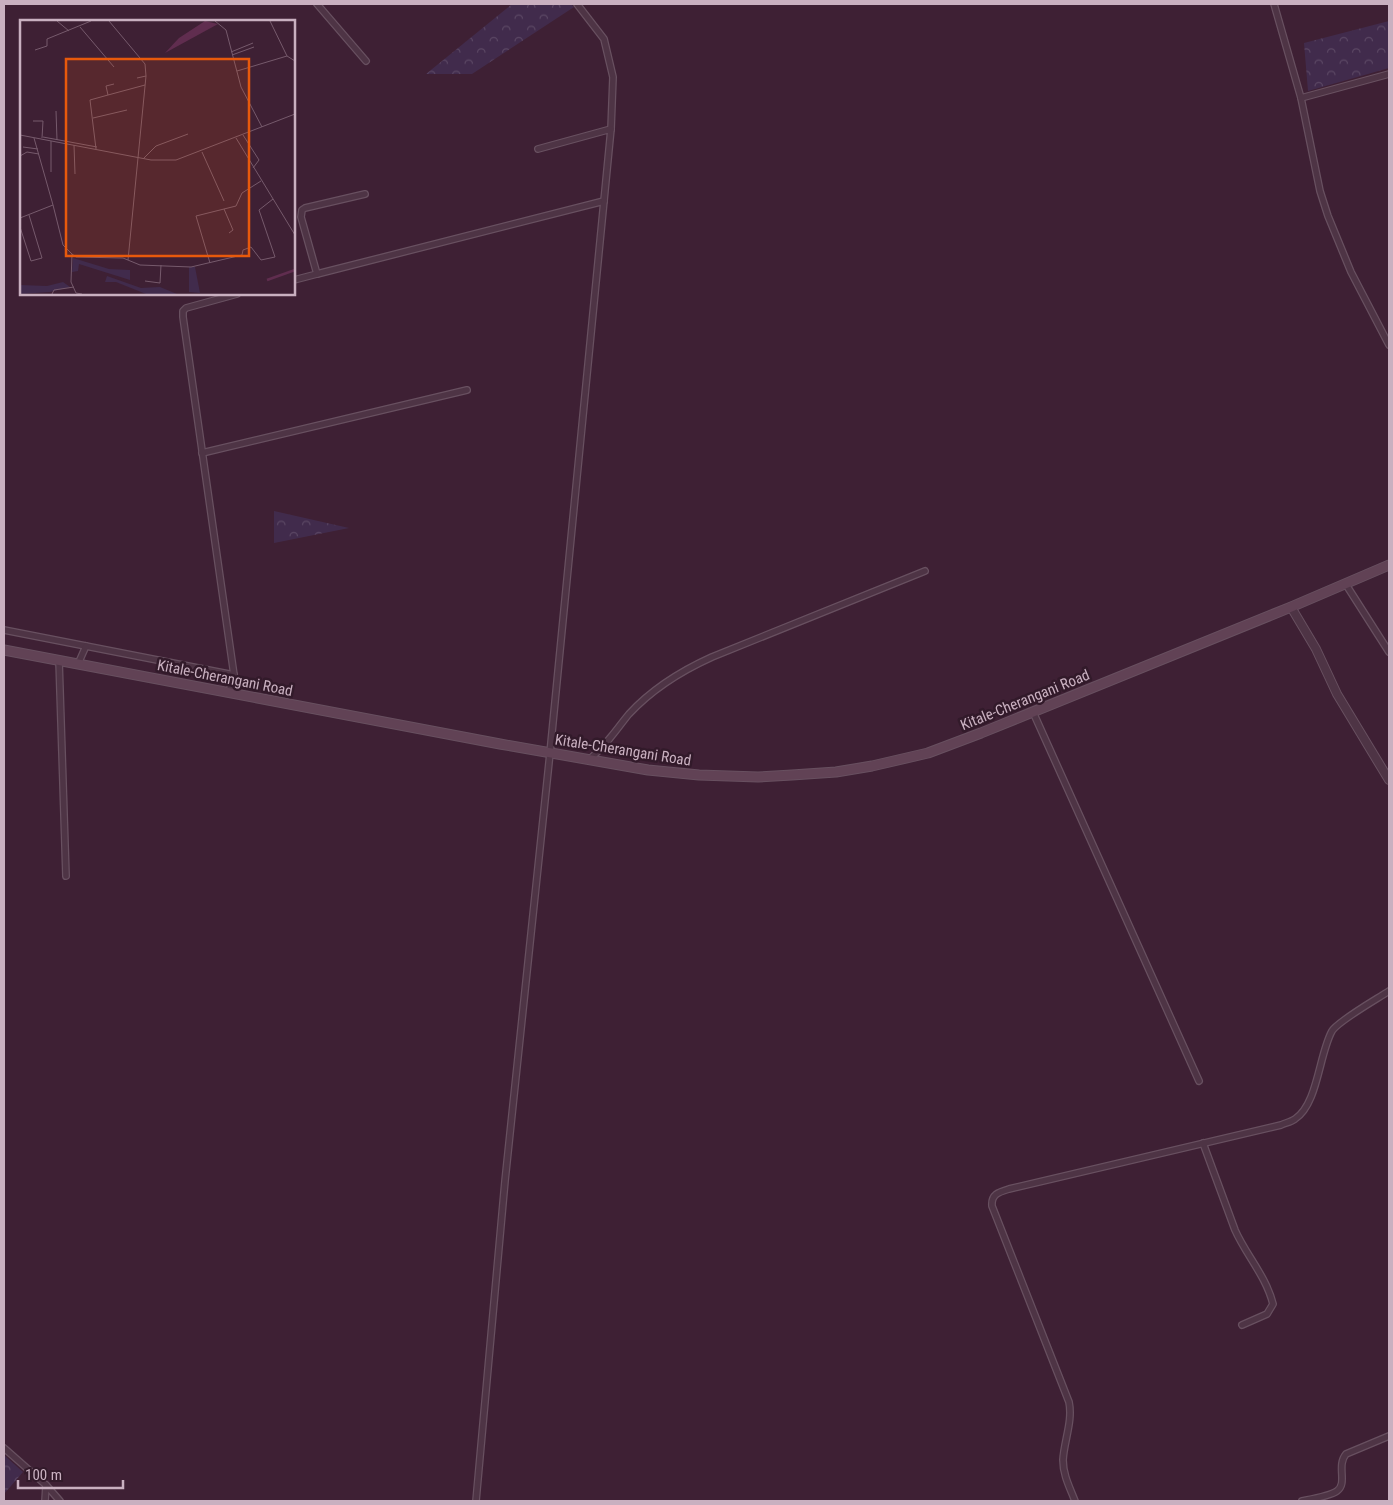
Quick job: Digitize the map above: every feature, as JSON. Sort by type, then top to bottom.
[{"type":"main road","name":"Kitale-Cherangani Road","points":[[4,650],[588,760],[648,770],[699,775],[758,777],[836,772],[928,753],[1291,607],[1389,565]]},
{"type":"street","points":[[317,4],[366,61]]},
{"type":"street","points":[[476,1501],[611,129],[613,77],[604,39],[577,4]]},
{"type":"street","points":[[1274,4],[1301,98],[1320,191],[1328,216],[1351,272],[1389,345]]},
{"type":"street","points":[[1301,98],[1389,74]]},
{"type":"street","points":[[538,149],[611,129]]},
{"type":"street","points":[[317,274],[301,217],[302,210],[365,194]]},
{"type":"street","points":[[295,280],[604,201]]},
{"type":"street","points":[[229,692],[234,675],[183,311],[192,305],[233,295]]},
{"type":"street","points":[[202,453],[467,390]]},
{"type":"street","points":[[588,760],[609,740],[629,714],[668,679],[712,657],[925,571]]},
{"type":"street","points":[[1345,583],[1389,652]]},
{"type":"street","points":[[1291,607],[1316,649],[1337,694],[1389,780]]},
{"type":"street","points":[[4,630],[234,675]]},
{"type":"street","points":[[78,664],[86,646]]},
{"type":"street","points":[[59,660],[66,876]]},
{"type":"street","points":[[1033,712],[1199,1080]]},
{"type":"street","points":[[1075,1501],[1065,1475],[1063,1461],[1070,1411],[1069,1402],[992,1206],[992,1197],[1009,1188],[1281,1125],[1295,1119],[1305,1109],[1312,1093],[1329,1037],[1336,1026],[1389,991]]},
{"type":"street","points":[[1203,1143],[1240,1243],[1255,1264],[1270,1292],[1272,1304],[1267,1314],[1242,1325]]},
{"type":"street","points":[[1302,1501],[1336,1492],[1342,1487],[1342,1458],[1346,1454],[1389,1436]]},
{"type":"street","points":[[4,1448],[46,1485],[60,1501]]},
{"type":"street","points":[[45,1501],[46,1485]]},
{"type":"green space","points":[[512,4],[571,4],[574,7],[472,74],[426,74]]},
{"type":"green space","points":[[1389,21],[1389,68],[1308,91],[1304,43]]},
{"type":"green space","points":[[274,511],[349,528],[274,543]]},
{"type":"green space","points":[[4,1455],[23,1472],[4,1494]]}]
